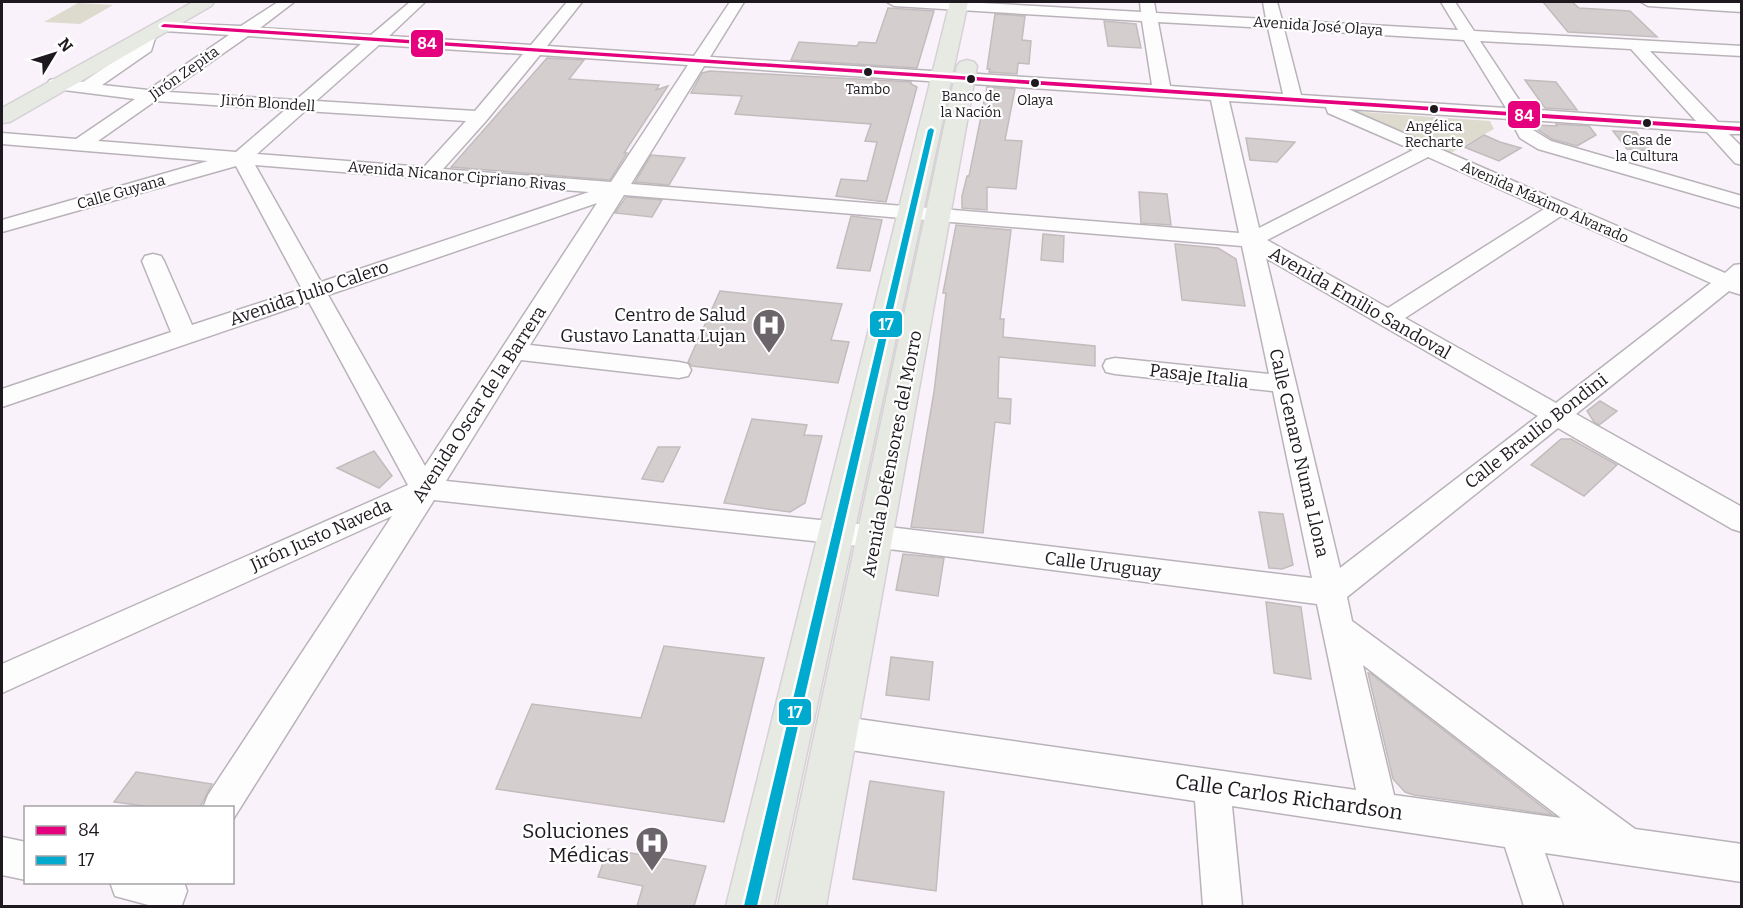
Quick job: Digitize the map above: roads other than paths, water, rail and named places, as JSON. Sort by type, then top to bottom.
[{"type":"main road","points":[[2,117],[56,84],[205,2]]},
{"type":"main road","name":"Avenida Defensores del Morro","points":[[750,906],[856,535],[969,8]]},
{"type":"main road","name":"Avenida Defensores del Morro","points":[[953,78],[970,46]]},
{"type":"main road","points":[[2,98],[56,84]]},
{"type":"main road","name":"Avenida Defensores del Morro","points":[[802,906],[837,732],[856,535],[926,213]]},
{"type":"street","name":"Jirón Zepita","points":[[80,145],[287,2]]},
{"type":"street","points":[[418,2],[241,159],[424,489],[856,535]]},
{"type":"street","points":[[428,174],[480,117],[575,2]]},
{"type":"street","name":"Avenida Oscar de la Barrera","points":[[222,806],[737,2]]},
{"type":"street","name":"Avenida José Olaya","points":[[894,2],[969,8],[1148,9],[1274,23],[1742,51]]},
{"type":"street","points":[[1270,2],[1293,99]]},
{"type":"street","points":[[1448,2],[1519,114],[1523,131],[1543,144],[1742,202]]},
{"type":"street","points":[[1648,2],[1742,8]]},
{"type":"street","points":[[1148,9],[1161,91]]},
{"type":"street","points":[[86,88],[145,48],[156,30],[244,32],[1742,129]]},
{"type":"street","points":[[1636,45],[1742,159]]},
{"type":"street","name":"Jirón Blondell","points":[[56,84],[151,96],[480,117]]},
{"type":"street","name":"Calle Genaro Numa Llona","points":[[1219,95],[1379,810]]},
{"type":"street","name":"Avenida Máximo Alvarado","points":[[1316,101],[1560,208],[1737,280]]},
{"type":"street","name":"Avenida Nicanor Cipriano Rivas","points":[[2,139],[616,190],[926,213]]},
{"type":"street","points":[[1251,240],[1428,150]]},
{"type":"street","name":"Calle Guyana","points":[[2,226],[241,159]]},
{"type":"street","name":"Avenida Julio Calero","points":[[2,398],[616,190]]},
{"type":"street","points":[[1387,319],[1560,208]]},
{"type":"street","name":"Avenida Emilio Sandoval","points":[[926,213],[1251,240],[1742,521]]},
{"type":"street","points":[[153,261],[184,335]]},
{"type":"street","name":"Calle Braulio Bondini","points":[[1330,593],[1556,415],[1737,280]]},
{"type":"street","points":[[513,351],[679,370]]},
{"type":"street","name":"Pasaje Italia","points":[[1115,366],[1282,384]]},
{"type":"street","name":"Jirón Justo Naveda","points":[[2,679],[424,489]]},
{"type":"street","name":"Calle Uruguay","points":[[856,535],[1330,593]]},
{"type":"street","points":[[1338,628],[1628,847]]},
{"type":"street","name":"Calle Carlos Richardson","points":[[837,732],[1742,863]]},
{"type":"street","points":[[1212,786],[1221,906]]},
{"type":"street","points":[[1519,831],[1543,906]]},
{"type":"street","points":[[2,856],[24,861]]},
{"type":"street","points":[[136,884],[167,893]]},
{"type":"place","name":"Tambo","points":[[868,72]]},
{"type":"place","name":"Banco de la Nación","points":[[971,79]]},
{"type":"place","name":"Olaya","points":[[1035,83]]},
{"type":"place","name":"Angélica Recharte","points":[[1434,109]]},
{"type":"place","name":"Casa de la Cultura","points":[[1647,123]]},
{"type":"place","name":"Centro de Salud Gustavo Lanatta Lujan","points":[[769,354]]},
{"type":"place","name":"Soluciones Médicas","points":[[652,872]]}]
